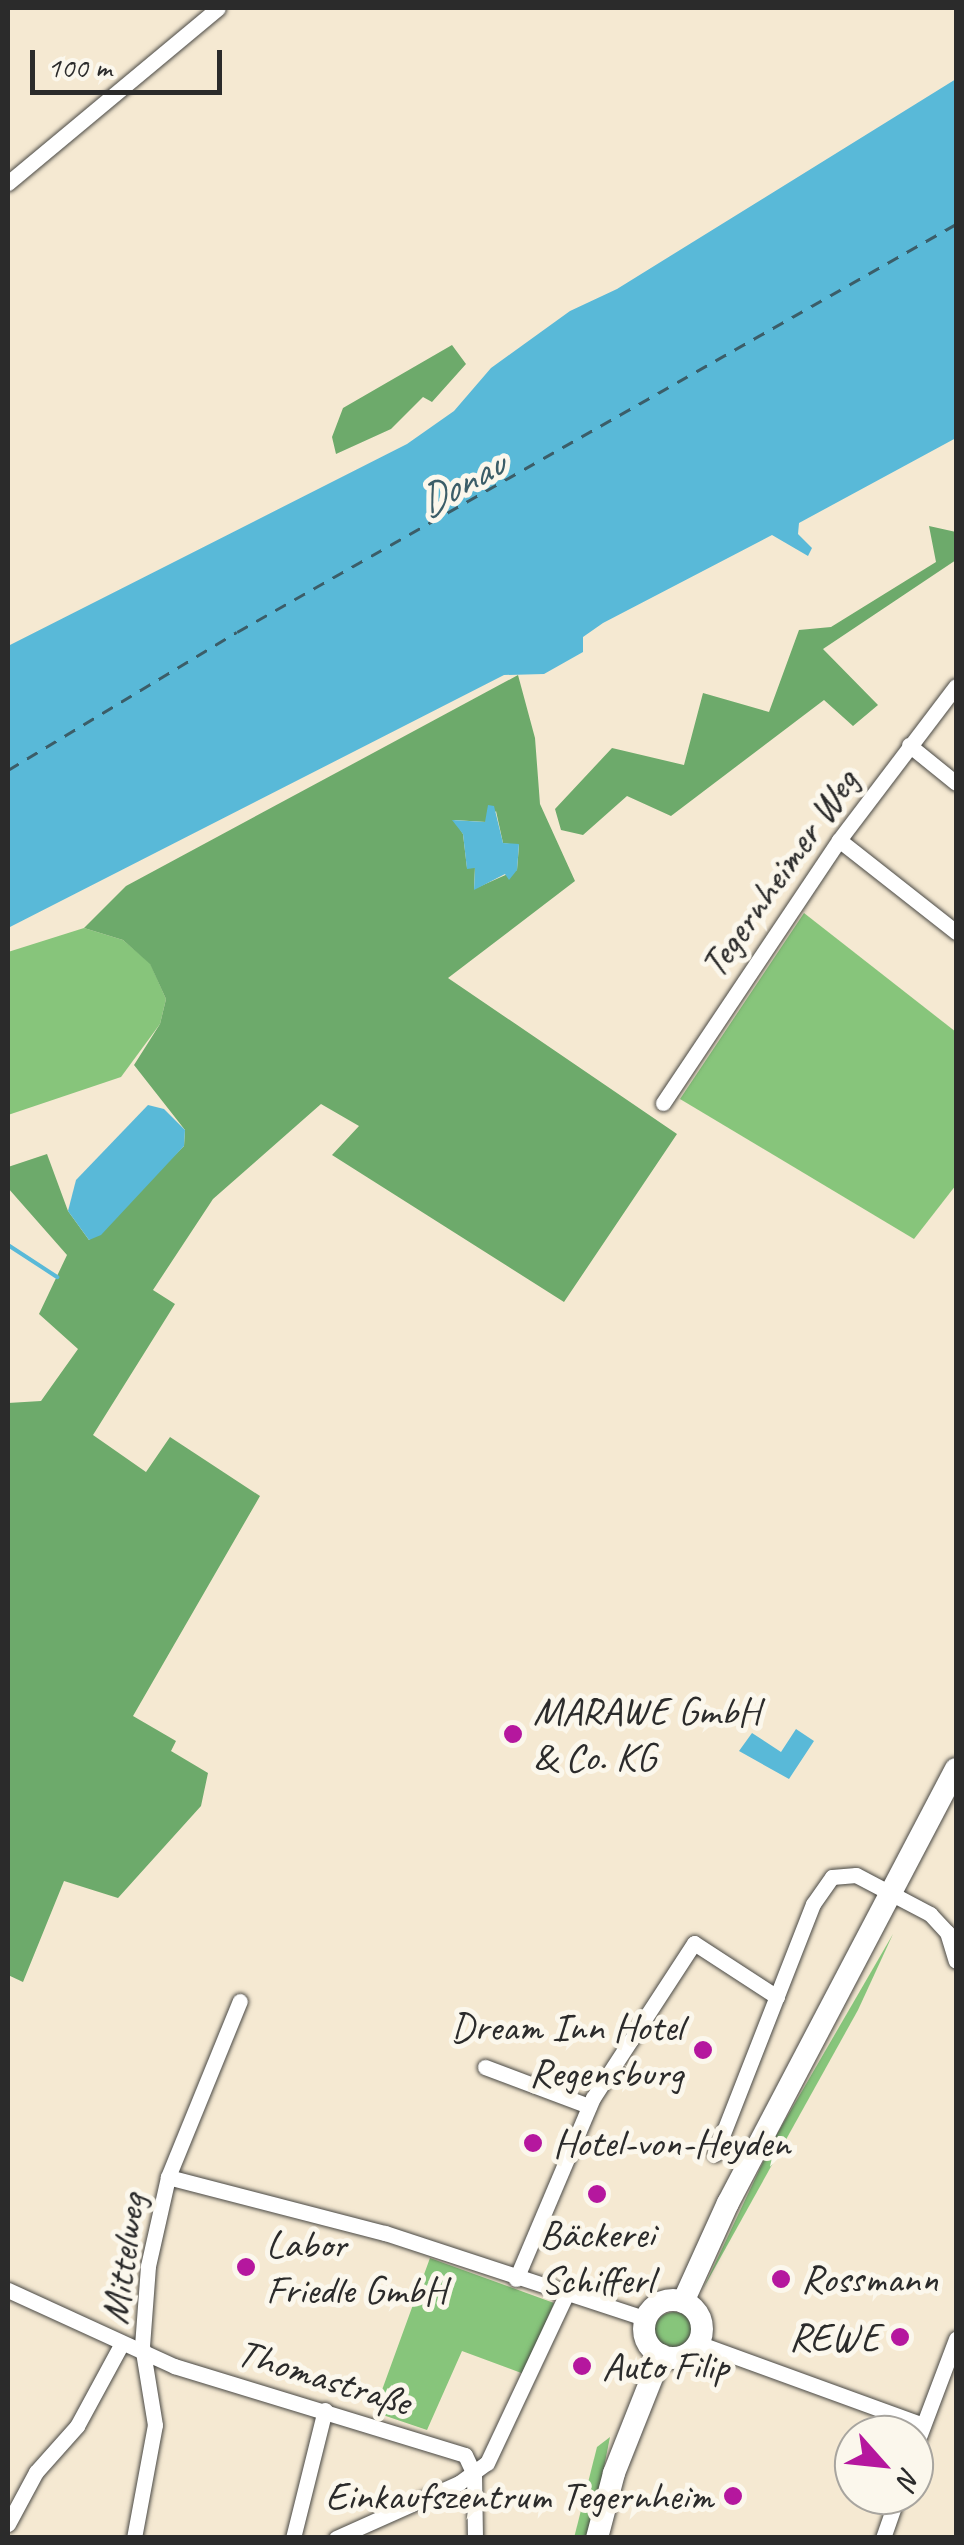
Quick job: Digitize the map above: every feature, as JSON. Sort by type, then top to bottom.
[{"type":"main road","points":[[683,2302],[956,1768]]},
{"type":"main road","points":[[683,2302],[701,2324],[698,2343],[686,2355],[661,2355],[648,2344],[646,2319],[657,2304],[683,2302]]},
{"type":"main road","points":[[597,2538],[614,2473],[661,2355]]},
{"type":"street","points":[[8,183],[218,8]]},
{"type":"street","name":"Tegernheimer Weg","points":[[663,1103],[839,840],[956,686]]},
{"type":"street","points":[[909,745],[956,783]]},
{"type":"street","points":[[839,840],[956,932]]},
{"type":"street","points":[[716,2154],[813,1904],[832,1877],[856,1875],[940,1923],[956,1961]]},
{"type":"street","points":[[516,2279],[589,2106],[694,1943],[780,1989]]},
{"type":"street","name":"Mittelweg","points":[[134,2538],[155,2424],[144,2354],[148,2266],[168,2177],[240,2001]]},
{"type":"street","points":[[485,2068],[589,2106]]},
{"type":"street","points":[[168,2177],[386,2233],[565,2296],[646,2319]]},
{"type":"street","name":"Thomastraße","points":[[8,2290],[144,2354],[465,2456],[474,2474]]},
{"type":"street","points":[[336,2538],[474,2474],[488,2463],[565,2296]]},
{"type":"street","points":[[927,2415],[956,2339]]},
{"type":"street","points":[[698,2343],[896,2415]]},
{"type":"street","points":[[8,2524],[36,2472],[78,2426],[122,2344]]},
{"type":"street","points":[[293,2538],[326,2410]]},
{"type":"street","points":[[474,2474],[475,2538]]},
{"type":"green space","points":[[452,345],[466,364],[432,402],[423,397],[391,429],[336,454],[332,437],[343,408]]},
{"type":"green space","points":[[929,526],[956,532],[956,560],[823,649],[878,705],[853,726],[824,700],[671,816],[627,796],[583,835],[561,830],[555,809],[612,748],[684,765],[703,693],[769,712],[799,630],[831,627],[936,562]]},
{"type":"green space","points":[[518,675],[535,738],[540,804],[575,881],[448,978],[677,1134],[564,1302],[332,1155],[359,1126],[321,1104],[213,1199],[153,1290],[175,1304],[93,1435],[146,1472],[170,1437],[260,1496],[133,1716],[176,1741],[171,1751],[208,1773],[201,1806],[118,1898],[64,1881],[23,1982],[8,1975],[8,1403],[41,1401],[78,1349],[39,1314],[67,1255],[8,1188],[8,1167],[47,1154],[68,1211],[89,1240],[184,1146],[185,1130],[134,1065],[160,1024],[166,999],[150,964],[123,940],[84,928],[126,886]],"holes":[[[496,811],[503,843],[519,845],[517,870],[474,889],[475,867],[467,868],[463,834],[454,820],[486,822]]]},
{"type":"green space","points":[[804,913],[956,1032],[956,1185],[914,1239],[680,1099]]},
{"type":"green space","points":[[84,928],[123,940],[150,963],[166,999],[160,1024],[121,1077],[8,1115],[8,952]]},
{"type":"green space","points":[[893,1934],[858,2010],[703,2289],[773,2141]]},
{"type":"green space","points":[[430,2258],[554,2303],[524,2374],[462,2351],[427,2430],[374,2412]]},
{"type":"green space","points":[[674,2312],[688,2318],[694,2332],[688,2346],[674,2352],[660,2346],[654,2332],[660,2318]]},
{"type":"green space","points":[[610,2437],[590,2537],[574,2538],[597,2447]]},
{"type":"water","name":"Donau","points":[[956,79],[956,438],[799,523],[798,534],[812,548],[808,556],[772,535],[603,623],[583,637],[583,652],[544,674],[504,675],[8,928],[8,646],[407,444],[454,411],[491,368],[570,311],[617,289]]},
{"type":"water","points":[[488,805],[494,806],[503,843],[519,844],[517,870],[509,880],[505,874],[474,890],[475,868],[467,869],[463,834],[452,820],[485,822]]},
{"type":"water","points":[[148,1105],[164,1109],[185,1130],[184,1146],[101,1235],[89,1240],[68,1211],[76,1180]]},
{"type":"water","points":[[796,1729],[814,1741],[789,1779],[739,1751],[752,1733],[781,1752]]},
{"type":"waterway","points":[[8,1245],[57,1277]]},
{"type":"ferry route","points":[[8,770],[237,632],[956,224]]},
{"type":"place","name":"MARAWE GmbH & Co. KG","points":[[513,1734]]},
{"type":"place","name":"Dream Inn Hotel Regensburg","points":[[703,2050]]},
{"type":"place","name":"Hotel-von-Heyden","points":[[533,2143]]},
{"type":"place","name":"Bäckerei Schifferl","points":[[597,2194]]},
{"type":"place","name":"Labor Friedle GmbH","points":[[246,2267]]},
{"type":"place","name":"Rossmann","points":[[781,2279]]},
{"type":"place","name":"REWE","points":[[900,2337]]},
{"type":"place","name":"Auto Filip","points":[[582,2366]]},
{"type":"place","name":"Einkaufszentrum Tegernheim","points":[[733,2496]]}]
